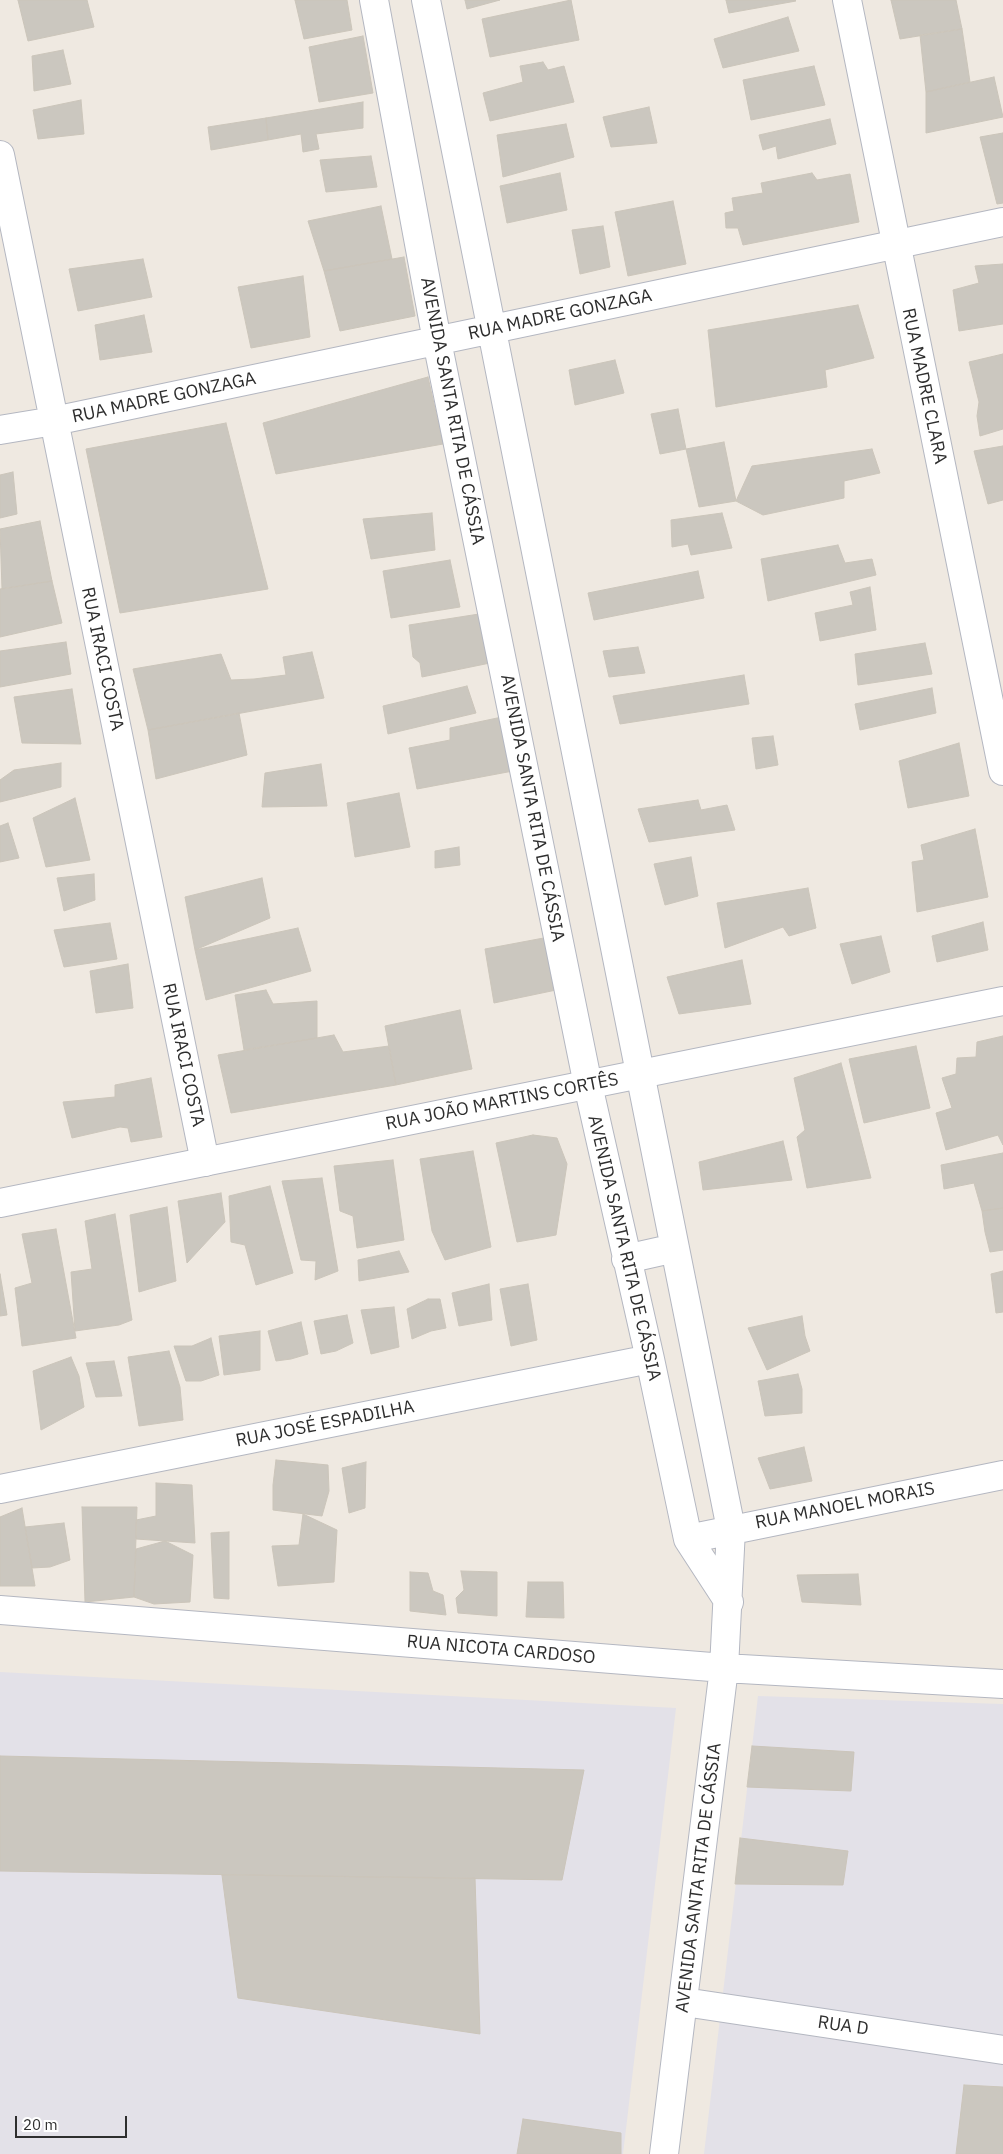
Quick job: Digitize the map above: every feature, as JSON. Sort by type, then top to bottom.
[{"type":"street","name":"AVENIDA SANTA RITA DE CÁSSIA","points":[[374,0],[437,341],[588,1085],[626,1259],[650,1360],[688,1538],[729,1602]]},
{"type":"street","name":"AVENIDA SANTA RITA DE CÁSSIA","points":[[426,0],[731,1528],[729,1602],[724,1668],[664,2154]]},
{"type":"street","name":"RUA MADRE CLARA","points":[[847,0],[1003,771]]},
{"type":"street","name":"RUA IRACI COSTA","points":[[0,155],[205,1162]]},
{"type":"street","name":"RUA MADRE GONZAGA","points":[[0,430],[54,421],[1003,222]]},
{"type":"street","name":"RUA JOÃO MARTINS CORTÊS","points":[[0,1203],[1003,1001]]},
{"type":"street","points":[[626,1259],[675,1248]]},
{"type":"street","name":"RUA JOSÉ ESPADILHA","points":[[0,1489],[650,1360]]},
{"type":"street","name":"RUA MANOEL MORAIS","points":[[688,1538],[1003,1475]]},
{"type":"street","name":"RUA NICOTA CARDOSO","points":[[0,1610],[724,1668],[1003,1684]]},
{"type":"street","name":"RUA D","points":[[684,2002],[1003,2050]]},
{"type":"shaded area","points":[[0,1672],[676,1708],[623,2154],[0,2154]]},
{"type":"shaded area","points":[[758,1696],[1003,1704],[1003,2154],[704,2154]]},
{"type":"building","points":[[18,0],[87,0],[94,27],[28,41]]},
{"type":"building","points":[[295,0],[347,0],[352,30],[304,39]]},
{"type":"building","points":[[465,0],[500,0],[467,9]]},
{"type":"building","points":[[571,0],[579,40],[490,57],[482,19]]},
{"type":"building","points":[[726,0],[795,0],[796,1],[729,13]]},
{"type":"building","points":[[891,0],[956,0],[962,29],[900,39]]},
{"type":"building","points":[[788,17],[799,51],[723,68],[714,39]]},
{"type":"building","points":[[962,29],[970,82],[926,92],[920,35]]},
{"type":"building","points":[[363,36],[373,93],[319,102],[309,47]]},
{"type":"building","points":[[63,50],[71,84],[34,91],[32,56]]},
{"type":"building","points":[[543,62],[548,70],[564,66],[574,102],[490,121],[483,93],[523,82],[520,66]]},
{"type":"building","points":[[814,66],[825,105],[751,120],[743,80]]},
{"type":"building","points":[[994,77],[1003,117],[926,133],[926,92]]},
{"type":"building","points":[[81,100],[84,134],[38,139],[33,110]]},
{"type":"building","points":[[363,102],[363,128],[316,134],[319,149],[303,152],[301,134],[268,140],[266,118]]},
{"type":"building","points":[[649,107],[657,143],[611,147],[603,117]]},
{"type":"building","points":[[266,118],[268,140],[211,150],[208,127]]},
{"type":"building","points":[[830,119],[836,144],[778,159],[776,146],[763,150],[759,135]]},
{"type":"building","points":[[566,124],[574,157],[503,177],[497,135]]},
{"type":"building","points":[[1003,133],[1003,203],[997,204],[980,137]]},
{"type":"building","points":[[371,156],[377,187],[326,192],[320,160]]},
{"type":"building","points":[[560,173],[567,210],[507,223],[500,186]]},
{"type":"building","points":[[812,173],[817,180],[850,174],[859,222],[743,245],[738,228],[726,228],[725,213],[734,211],[732,198],[763,193],[761,183]]},
{"type":"building","points":[[673,201],[686,264],[628,276],[615,212]]},
{"type":"building","points":[[381,206],[392,259],[324,271],[308,221]]},
{"type":"building","points":[[603,226],[610,267],[580,274],[572,230]]},
{"type":"building","points":[[404,257],[415,316],[340,331],[324,271]]},
{"type":"building","points":[[143,259],[152,297],[78,311],[69,269]]},
{"type":"building","points":[[1003,264],[1003,324],[959,331],[953,290],[979,283],[975,266]]},
{"type":"building","points":[[303,276],[310,337],[251,348],[238,287]]},
{"type":"building","points":[[858,305],[874,358],[825,370],[827,387],[716,407],[708,330]]},
{"type":"building","points":[[144,315],[152,352],[100,360],[95,325]]},
{"type":"building","points":[[1003,354],[1003,429],[980,436],[977,416],[979,402],[969,362]]},
{"type":"building","points":[[615,360],[624,393],[575,405],[569,370]]},
{"type":"building","points":[[428,377],[443,444],[276,474],[263,423]]},
{"type":"building","points":[[678,409],[686,449],[660,454],[651,414]]},
{"type":"building","points":[[226,423],[268,589],[120,613],[86,449]]},
{"type":"building","points":[[724,442],[736,501],[699,507],[686,449]]},
{"type":"building","points":[[1003,446],[1003,500],[988,504],[974,451]]},
{"type":"building","points":[[872,449],[880,473],[844,481],[844,498],[763,515],[736,501],[752,466]]},
{"type":"building","points":[[13,472],[17,514],[0,518],[0,475]]},
{"type":"building","points":[[432,513],[435,550],[371,559],[363,519]]},
{"type":"building","points":[[722,513],[732,548],[691,555],[688,544],[672,547],[671,520]]},
{"type":"building","points":[[40,521],[52,581],[2,589],[0,529]]},
{"type":"building","points":[[838,545],[845,563],[872,559],[876,575],[768,601],[761,559]]},
{"type":"building","points":[[450,560],[460,607],[391,618],[383,571]]},
{"type":"building","points":[[698,571],[704,598],[594,620],[588,593]]},
{"type":"building","points":[[52,581],[62,623],[0,637],[0,589]]},
{"type":"building","points":[[870,587],[876,630],[820,641],[815,613],[853,605],[850,592]]},
{"type":"building","points":[[479,614],[490,663],[422,677],[420,663],[413,657],[409,625]]},
{"type":"building","points":[[66,642],[71,674],[0,687],[0,651]]},
{"type":"building","points":[[925,643],[932,674],[858,685],[855,654]]},
{"type":"building","points":[[638,647],[645,673],[609,677],[603,651]]},
{"type":"building","points":[[312,652],[324,698],[148,730],[133,669],[221,654],[231,680],[254,679],[286,675],[283,657]]},
{"type":"building","points":[[744,675],[749,704],[620,724],[613,696]]},
{"type":"building","points":[[467,686],[476,713],[388,734],[383,706]]},
{"type":"building","points":[[932,688],[936,713],[860,730],[855,704]]},
{"type":"building","points":[[72,689],[81,744],[22,743],[14,697]]},
{"type":"building","points":[[239,713],[247,755],[156,779],[148,730]]},
{"type":"building","points":[[502,717],[513,771],[417,789],[409,748],[450,740],[450,728]]},
{"type":"building","points":[[773,736],[778,765],[756,769],[752,738]]},
{"type":"building","points":[[959,743],[969,796],[908,808],[899,761]]},
{"type":"building","points":[[61,763],[61,787],[0,802],[0,780],[14,770]]},
{"type":"building","points":[[321,764],[327,806],[262,807],[265,773]]},
{"type":"building","points":[[399,793],[410,847],[355,857],[347,803]]},
{"type":"building","points":[[75,798],[90,860],[46,867],[33,818]]},
{"type":"building","points":[[698,800],[701,810],[727,805],[735,830],[649,842],[638,809]]},
{"type":"building","points":[[8,823],[19,858],[0,862],[0,826]]},
{"type":"building","points":[[975,829],[988,897],[917,912],[912,862],[924,860],[921,845]]},
{"type":"building","points":[[459,847],[460,865],[435,868],[435,851]]},
{"type":"building","points":[[691,857],[698,896],[665,905],[654,864]]},
{"type":"building","points":[[94,874],[95,900],[64,911],[57,878]]},
{"type":"building","points":[[262,878],[270,918],[195,950],[185,897]]},
{"type":"building","points":[[808,888],[816,928],[789,936],[783,927],[725,948],[717,903]]},
{"type":"building","points":[[983,922],[988,950],[937,962],[932,936]]},
{"type":"building","points":[[110,923],[117,959],[64,967],[54,930]]},
{"type":"building","points":[[298,928],[311,971],[206,1000],[195,950]]},
{"type":"building","points":[[881,936],[890,972],[852,984],[840,944]]},
{"type":"building","points":[[549,937],[561,989],[494,1003],[485,949]]},
{"type":"building","points":[[742,960],[751,1004],[679,1014],[667,977]]},
{"type":"building","points":[[128,964],[133,1008],[96,1013],[90,971]]},
{"type":"building","points":[[266,990],[273,1004],[317,1001],[317,1038],[244,1050],[235,995]]},
{"type":"building","points":[[460,1010],[472,1069],[396,1085],[385,1026]]},
{"type":"building","points":[[334,1035],[343,1052],[389,1046],[396,1085],[231,1113],[218,1055]]},
{"type":"building","points":[[1003,1036],[1003,1145],[998,1135],[946,1150],[936,1113],[952,1108],[942,1078],[956,1074],[957,1058],[976,1057],[977,1042]]},
{"type":"building","points":[[916,1046],[930,1108],[864,1123],[849,1059]]},
{"type":"building","points":[[841,1063],[871,1178],[807,1188],[797,1137],[805,1130],[794,1078]]},
{"type":"building","points":[[151,1078],[162,1137],[131,1142],[128,1128],[120,1127],[72,1138],[63,1102],[115,1097],[115,1085]]},
{"type":"building","points":[[533,1135],[557,1138],[567,1164],[556,1235],[517,1242],[496,1143]]},
{"type":"building","points":[[783,1141],[792,1180],[703,1190],[699,1162]]},
{"type":"building","points":[[473,1151],[491,1247],[445,1260],[432,1231],[420,1159]]},
{"type":"building","points":[[1003,1153],[1003,1208],[982,1211],[974,1183],[944,1189],[941,1165]]},
{"type":"building","points":[[393,1160],[404,1240],[357,1248],[353,1216],[340,1211],[334,1166]]},
{"type":"building","points":[[322,1178],[338,1271],[315,1280],[316,1261],[301,1260],[282,1181]]},
{"type":"building","points":[[270,1186],[293,1273],[256,1285],[245,1245],[231,1242],[229,1196]]},
{"type":"building","points":[[221,1193],[225,1222],[187,1263],[178,1201]]},
{"type":"building","points":[[167,1207],[176,1281],[139,1292],[130,1215]]},
{"type":"building","points":[[1003,1208],[1003,1250],[990,1252],[982,1211]]},
{"type":"building","points":[[115,1214],[132,1320],[119,1325],[75,1331],[71,1272],[92,1269],[85,1221]]},
{"type":"building","points":[[56,1229],[76,1338],[22,1346],[15,1288],[32,1283],[22,1234]]},
{"type":"building","points":[[399,1251],[409,1272],[359,1281],[358,1260]]},
{"type":"building","points":[[1003,1271],[1003,1312],[996,1313],[991,1274]]},
{"type":"building","points":[[0,1274],[7,1315],[0,1316]]},
{"type":"building","points":[[489,1284],[492,1320],[459,1326],[452,1293]]},
{"type":"building","points":[[528,1284],[537,1340],[511,1346],[500,1289]]},
{"type":"building","points":[[428,1299],[440,1299],[446,1328],[431,1331],[412,1339],[407,1309]]},
{"type":"building","points":[[394,1307],[399,1347],[371,1354],[361,1310]]},
{"type":"building","points":[[347,1315],[353,1343],[336,1351],[321,1354],[314,1321]]},
{"type":"building","points":[[802,1316],[805,1336],[810,1351],[767,1370],[748,1328]]},
{"type":"building","points":[[301,1322],[308,1354],[276,1361],[268,1331]]},
{"type":"building","points":[[260,1331],[260,1370],[224,1375],[219,1336]]},
{"type":"building","points":[[211,1338],[219,1375],[201,1381],[186,1381],[174,1346],[192,1346]]},
{"type":"building","points":[[169,1351],[180,1387],[183,1420],[139,1426],[128,1357]]},
{"type":"building","points":[[71,1357],[79,1376],[84,1407],[41,1430],[33,1371]]},
{"type":"building","points":[[114,1361],[122,1396],[96,1397],[86,1363]]},
{"type":"building","points":[[798,1374],[802,1389],[802,1413],[765,1416],[758,1381]]},
{"type":"building","points":[[804,1447],[812,1481],[770,1489],[758,1458]]},
{"type":"building","points":[[276,1460],[328,1465],[329,1491],[322,1516],[273,1510]]},
{"type":"building","points":[[366,1462],[365,1508],[349,1513],[342,1468]]},
{"type":"building","points":[[156,1483],[192,1485],[195,1543],[136,1539],[136,1520],[156,1516]]},
{"type":"building","points":[[82,1507],[137,1507],[134,1597],[85,1602]]},
{"type":"building","points":[[22,1508],[35,1586],[0,1586],[0,1517]]},
{"type":"building","points":[[303,1514],[337,1530],[334,1582],[278,1586],[272,1546],[299,1545]]},
{"type":"building","points":[[64,1523],[70,1560],[50,1567],[32,1568],[25,1527]]},
{"type":"building","points":[[229,1532],[229,1599],[214,1598],[211,1533]]},
{"type":"building","points":[[165,1541],[193,1555],[190,1602],[154,1604],[134,1597],[136,1549]]},
{"type":"building","points":[[461,1571],[497,1572],[497,1616],[458,1613],[456,1598],[464,1590]]},
{"type":"building","points":[[410,1572],[428,1573],[433,1591],[443,1595],[446,1615],[410,1611]]},
{"type":"building","points":[[858,1574],[861,1605],[802,1602],[797,1575]]},
{"type":"building","points":[[528,1582],[563,1582],[564,1618],[526,1617]]},
{"type":"building","points":[[752,1746],[854,1752],[851,1791],[747,1787]]},
{"type":"building","points":[[0,1756],[584,1770],[562,1880],[0,1871]]},
{"type":"building","points":[[740,1838],[848,1851],[843,1885],[735,1884]]},
{"type":"building","points":[[222,1875],[475,1878],[480,2034],[238,1998]]},
{"type":"building","points":[[964,2085],[1003,2087],[1003,2154],[956,2154]]},
{"type":"building","points":[[523,2119],[621,2133],[621,2154],[517,2154]]}]
